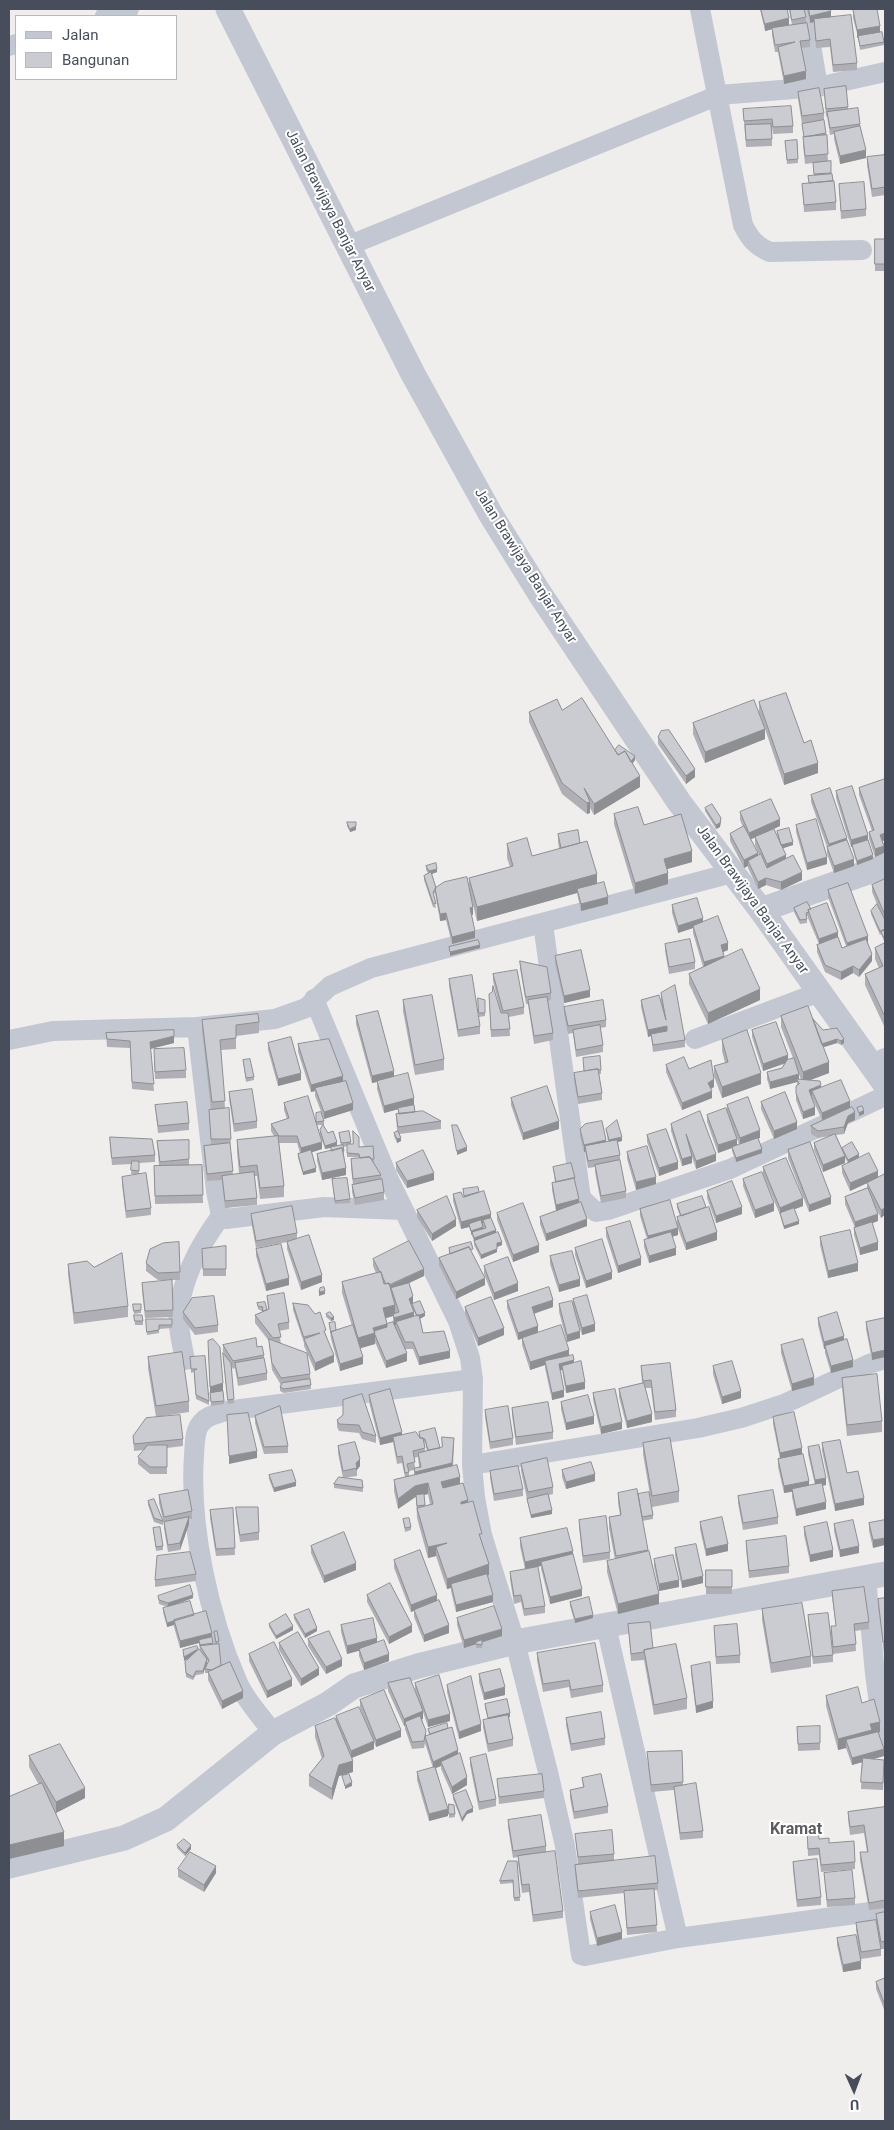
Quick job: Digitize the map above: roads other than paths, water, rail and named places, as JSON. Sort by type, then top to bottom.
[{"type":"street","points":[[108,15],[129,9]]},
{"type":"street","name":"Jalan Brawijaya Banjar Anyar","points":[[228,9],[324,200],[350,245],[413,374],[491,515],[540,594],[679,802],[820,992],[881,1069]]},
{"type":"street","points":[[700,9],[719,96],[743,225],[750,238],[758,246],[770,252],[862,250]]},
{"type":"street","points":[[805,9],[818,87]]},
{"type":"street","points":[[350,245],[719,96],[818,87],[885,72]]},
{"type":"street","points":[[761,910],[885,866]]},
{"type":"street","points":[[9,1040],[53,1031],[197,1027],[276,1019],[306,1008],[330,986],[371,968],[732,873]]},
{"type":"street","points":[[542,924],[581,1198],[596,1212],[608,1210],[730,1169],[885,1096]]},
{"type":"street","points":[[695,1039],[820,992]]},
{"type":"street","points":[[314,999],[403,1210],[458,1321],[470,1358],[473,1379],[472,1465],[480,1525],[515,1642],[564,1846],[581,1955],[586,1956],[678,1938],[885,1910]]},
{"type":"street","points":[[185,1360],[178,1312],[183,1290],[196,1255],[221,1216],[216,1191],[197,1027]]},
{"type":"street","points":[[221,1216],[226,1219],[324,1207],[403,1210]]},
{"type":"street","points":[[472,1465],[698,1428],[741,1418],[784,1404],[869,1364],[885,1359]]},
{"type":"street","points":[[273,1733],[240,1686],[221,1642],[198,1550],[193,1474],[195,1440],[201,1423],[210,1416],[226,1411],[473,1379]]},
{"type":"street","points":[[9,1866],[124,1838],[166,1819],[273,1733],[328,1704],[354,1686],[418,1666],[515,1642],[876,1576],[875,1674],[885,1746]]},
{"type":"street","points":[[606,1626],[678,1938]]},
{"type":"district","name":"Kramat","points":[[796,1830]]}]
